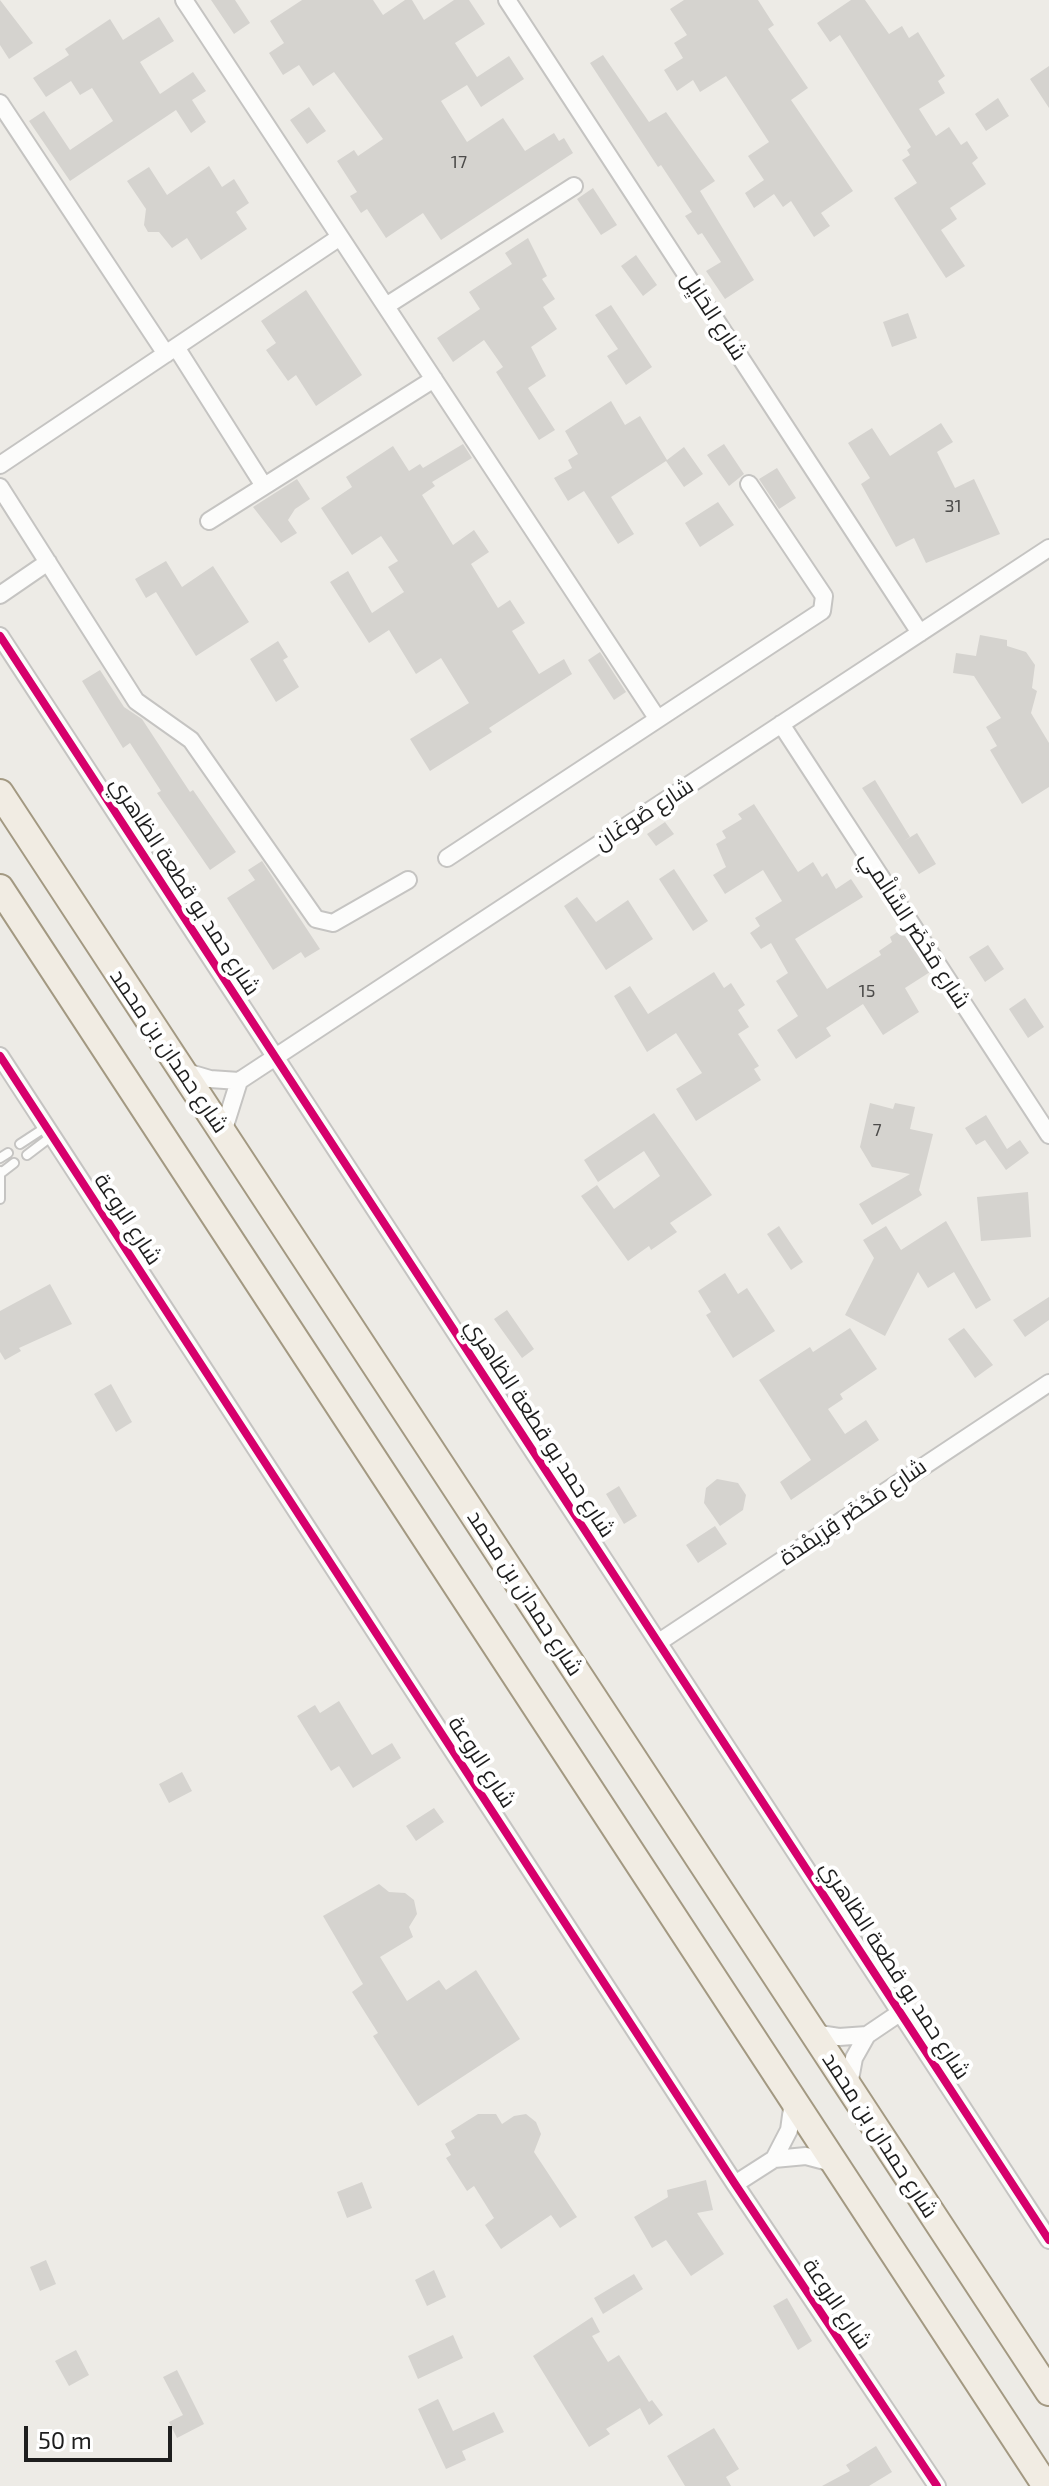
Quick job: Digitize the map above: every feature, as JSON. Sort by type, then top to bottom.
[{"type":"main road","name":"شارع حمدان بن محمد","points":[[0,793],[1049,2392]]},
{"type":"main road","points":[[0,888],[1046,2486]]},
{"type":"main road","points":[[1009,2430],[1028,2486]]},
{"type":"street","points":[[184,0],[657,718]]},
{"type":"street","name":"شارع الحَايِل","points":[[507,0],[920,633]]},
{"type":"street","points":[[0,103],[264,486]]},
{"type":"street","points":[[386,306],[574,186]]},
{"type":"street","points":[[0,465],[340,237]]},
{"type":"street","points":[[209,521],[434,379]]},
{"type":"street","points":[[447,858],[816,616],[825,604],[824,596],[749,484]]},
{"type":"street","points":[[0,487],[136,701],[191,740],[316,919],[333,923],[408,880]]},
{"type":"street","name":"شارع صُوغَان","points":[[239,1081],[1049,548]]},
{"type":"street","points":[[0,595],[48,562]]},
{"type":"street","name":"شارع حمد بو قطعة الظاهري","points":[[0,636],[1049,2240]]},
{"type":"street","name":"شارع مَحْضَر السَّالْمي","points":[[781,724],[1049,1135]]},
{"type":"street","name":"شارع الروعة","points":[[0,1056],[735,2184],[937,2486]]},
{"type":"street","points":[[182,1071],[210,1079],[239,1081],[223,1132]]},
{"type":"street","name":"شارع مَحْضَر قِرَيمْدَة","points":[[659,1642],[1049,1383]]},
{"type":"street","name":"شارع حمد بو قطعة الظاهري","points":[[867,2035],[901,2012]]},
{"type":"street","points":[[812,2033],[839,2037],[867,2035]]},
{"type":"street","points":[[849,2085],[854,2058],[867,2035]]},
{"type":"street","points":[[774,2159],[789,2130],[794,2099]]},
{"type":"street","points":[[735,2184],[774,2159],[806,2156],[837,2164]]},
{"type":"lane","points":[[20,1144],[50,1131]]},
{"type":"lane","points":[[27,1155],[50,1131]]},
{"type":"lane","points":[[0,1199],[0,1172],[14,1163]]},
{"type":"building","points":[[0,0],[33,43],[9,59],[0,45]]},
{"type":"building","points":[[211,0],[235,0],[250,23],[234,34]]},
{"type":"building","points":[[302,0],[373,0],[383,15],[405,0],[412,0],[424,20],[454,0],[469,0],[485,24],[455,43],[477,77],[509,56],[524,79],[481,107],[467,85],[441,101],[467,142],[503,118],[525,151],[554,133],[559,141],[564,138],[573,153],[441,240],[423,213],[386,238],[367,209],[361,213],[350,196],[357,192],[337,161],[354,150],[358,156],[383,139],[334,72],[313,86],[299,65],[283,75],[269,53],[284,43],[270,21]]},
{"type":"building","points":[[684,0],[758,0],[774,25],[768,29],[808,88],[791,100],[853,191],[821,213],[830,226],[814,237],[791,201],[783,207],[774,194],[754,208],[745,193],[764,180],[748,156],[769,142],[726,76],[700,92],[693,80],[677,91],[664,70],[683,58],[674,43],[687,35],[670,9]]},
{"type":"building","points":[[851,0],[865,0],[889,34],[902,26],[909,38],[918,32],[945,76],[938,81],[945,93],[919,109],[936,136],[949,127],[961,145],[967,141],[978,158],[972,163],[986,184],[950,208],[957,219],[941,230],[965,266],[946,278],[894,198],[917,183],[902,160],[910,155],[907,150],[911,147],[840,35],[830,42],[817,23]]},
{"type":"building","points":[[159,17],[174,41],[140,62],[160,94],[193,72],[206,91],[192,100],[206,122],[191,133],[176,110],[70,181],[29,121],[44,111],[70,150],[113,121],[92,88],[80,95],[71,81],[46,97],[33,78],[69,55],[65,49],[110,19],[123,40]]},
{"type":"building","points":[[603,55],[649,122],[666,112],[715,181],[700,191],[754,280],[725,299],[706,271],[721,262],[702,233],[698,235],[685,216],[692,212],[661,165],[658,167],[590,63]]},
{"type":"building","points":[[1049,66],[1049,108],[1030,79]]},
{"type":"building","points":[[998,98],[1009,116],[986,131],[975,114]]},
{"type":"building","points":[[309,107],[326,131],[307,144],[290,120]]},
{"type":"building","points":[[209,166],[222,187],[234,179],[249,203],[236,212],[247,229],[201,260],[187,238],[172,248],[159,232],[148,232],[144,225],[146,209],[127,181],[149,167],[167,195]]},
{"type":"building","points":[[593,188],[617,225],[601,235],[577,199]]},
{"type":"building","points":[[528,238],[547,276],[542,279],[555,299],[543,307],[557,329],[531,347],[546,376],[528,388],[555,430],[539,440],[496,372],[503,367],[484,340],[453,362],[437,338],[480,309],[469,292],[512,264],[505,253]]},
{"type":"building","points":[[636,255],[657,285],[643,296],[621,266]]},
{"type":"building","points":[[306,290],[362,375],[316,406],[296,375],[288,381],[266,350],[276,343],[261,321]]},
{"type":"building","points":[[611,305],[652,367],[626,385],[607,356],[618,349],[595,315]]},
{"type":"building","points":[[908,313],[917,338],[892,347],[883,322]]},
{"type":"building","points":[[611,401],[625,425],[640,416],[667,460],[684,447],[703,474],[684,487],[666,461],[611,497],[634,534],[618,544],[584,491],[568,501],[554,478],[572,468],[568,460],[578,454],[565,431]]},
{"type":"building","points":[[941,423],[953,442],[937,452],[955,488],[974,479],[1000,534],[926,563],[914,538],[896,547],[861,484],[870,478],[848,443],[872,428],[890,456]]},
{"type":"building","points":[[463,444],[472,458],[432,482],[435,486],[422,495],[453,545],[474,530],[489,552],[471,564],[498,608],[510,600],[525,623],[512,631],[539,674],[564,659],[572,674],[489,728],[492,732],[430,771],[410,739],[469,703],[441,658],[416,674],[389,630],[369,643],[330,582],[348,571],[372,613],[404,592],[388,567],[398,561],[381,536],[352,555],[321,508],[352,487],[346,477],[393,446],[409,471],[420,464],[423,468]]},
{"type":"building","points":[[724,444],[744,474],[729,486],[707,455]]},
{"type":"building","points":[[777,468],[796,498],[779,509],[759,479]]},
{"type":"building","points":[[297,479],[310,499],[295,509],[288,520],[297,533],[281,543],[253,507]]},
{"type":"building","points":[[718,502],[734,525],[700,547],[685,523]]},
{"type":"building","points":[[166,561],[182,587],[213,566],[249,622],[196,656],[156,592],[146,598],[135,579]]},
{"type":"building","points":[[980,635],[1007,640],[1007,646],[1026,652],[1035,665],[1032,688],[1037,691],[1031,713],[1049,743],[1049,787],[1022,804],[990,750],[997,746],[986,727],[1001,718],[974,676],[953,673],[956,653],[976,656]]},
{"type":"building","points":[[278,641],[288,657],[283,660],[299,687],[276,702],[250,659]]},
{"type":"building","points":[[600,652],[626,692],[614,700],[588,660]]},
{"type":"building","points":[[100,670],[124,707],[142,719],[190,792],[193,790],[236,852],[210,870],[157,793],[161,791],[130,743],[123,748],[82,681]]},
{"type":"building","points":[[875,780],[910,837],[904,841],[917,833],[936,864],[919,874],[862,788]]},
{"type":"building","points":[[754,804],[798,872],[813,862],[822,877],[827,873],[836,889],[851,879],[863,897],[795,939],[827,989],[881,955],[879,951],[892,942],[890,937],[902,929],[930,972],[905,988],[919,1012],[883,1035],[863,1004],[826,1028],[831,1036],[796,1059],[777,1030],[798,1016],[776,981],[788,973],[771,943],[761,949],[750,933],[760,926],[755,918],[782,901],[763,870],[725,894],[713,875],[726,867],[716,844],[726,838],[722,831],[742,819],[738,814]]},
{"type":"building","points":[[665,822],[674,834],[656,846],[647,834]]},
{"type":"building","points":[[262,861],[320,949],[305,958],[301,952],[273,970],[227,898],[255,880],[248,870]]},
{"type":"building","points":[[674,869],[708,921],[693,931],[659,879]]},
{"type":"building","points":[[577,897],[596,922],[628,900],[653,939],[606,970],[564,906]]},
{"type":"building","points":[[988,945],[1004,969],[985,982],[969,957]]},
{"type":"building","points":[[714,972],[724,988],[731,983],[745,1005],[738,1010],[749,1027],[738,1034],[759,1066],[754,1069],[761,1080],[696,1121],[676,1089],[702,1073],[676,1033],[647,1052],[614,996],[630,986],[648,1014]]},
{"type":"building","points":[[1025,998],[1044,1027],[1028,1038],[1009,1009]]},
{"type":"building","points":[[870,1103],[893,1109],[895,1103],[915,1107],[910,1129],[933,1134],[919,1190],[922,1195],[872,1225],[859,1204],[910,1174],[872,1167],[860,1147]]},
{"type":"building","points":[[654,1113],[712,1195],[670,1223],[677,1232],[628,1261],[581,1196],[597,1185],[614,1209],[660,1176],[644,1151],[598,1182],[584,1160]]},
{"type":"building","points":[[986,1115],[1007,1149],[1020,1140],[1029,1153],[1006,1170],[985,1140],[976,1145],[965,1128]]},
{"type":"building","points":[[1028,1192],[1031,1237],[981,1241],[977,1197]]},
{"type":"building","points":[[946,1221],[991,1300],[976,1309],[954,1272],[928,1288],[918,1272],[885,1336],[845,1315],[874,1258],[863,1240],[886,1226],[901,1250]]},
{"type":"building","points":[[779,1226],[803,1262],[791,1270],[767,1234]]},
{"type":"building","points":[[725,1273],[738,1294],[747,1288],[775,1331],[733,1358],[706,1315],[711,1312],[698,1291]]},
{"type":"building","points":[[50,1284],[72,1324],[19,1348],[21,1351],[5,1360],[0,1352],[0,1311]]},
{"type":"building","points":[[1049,1297],[1049,1320],[1025,1337],[1013,1320]]},
{"type":"building","points":[[507,1310],[534,1349],[522,1358],[494,1319]]},
{"type":"building","points":[[850,1328],[877,1369],[840,1394],[843,1399],[828,1409],[845,1434],[866,1420],[879,1440],[791,1500],[780,1482],[811,1460],[759,1380],[810,1347],[813,1352]]},
{"type":"building","points":[[964,1328],[993,1365],[975,1378],[948,1339]]},
{"type":"building","points":[[111,1384],[132,1422],[116,1432],[94,1394]]},
{"type":"building","points":[[717,1479],[738,1483],[746,1495],[743,1510],[720,1526],[704,1503],[706,1488]]},
{"type":"building","points":[[619,1486],[637,1516],[624,1524],[606,1494]]},
{"type":"building","points":[[715,1526],[727,1544],[698,1563],[686,1545]]},
{"type":"building","points":[[339,1701],[372,1755],[392,1743],[401,1758],[353,1788],[339,1766],[331,1771],[297,1716],[315,1705],[320,1713]]},
{"type":"building","points":[[182,1772],[192,1791],[169,1803],[159,1784]]},
{"type":"building","points":[[434,1808],[444,1822],[416,1841],[406,1826]]},
{"type":"building","points":[[379,1884],[389,1892],[405,1893],[414,1900],[417,1914],[409,1927],[413,1937],[380,1957],[407,2001],[439,1980],[446,1990],[476,1970],[520,2039],[418,2106],[373,2036],[378,2033],[352,1992],[363,1984],[323,1916]]},
{"type":"building","points":[[478,2114],[496,2114],[502,2124],[514,2116],[526,2114],[536,2122],[541,2134],[534,2152],[577,2217],[560,2228],[551,2215],[501,2249],[485,2225],[494,2218],[474,2186],[467,2191],[446,2158],[451,2155],[445,2144],[455,2138],[451,2131]]},
{"type":"building","points":[[706,2180],[713,2210],[697,2213],[724,2254],[691,2276],[666,2240],[652,2248],[634,2217],[668,2197],[667,2190]]},
{"type":"building","points":[[362,2182],[372,2208],[347,2218],[337,2192]]},
{"type":"building","points":[[46,2260],[56,2284],[40,2291],[30,2267]]},
{"type":"building","points":[[434,2270],[446,2297],[427,2306],[415,2280]]},
{"type":"building","points":[[634,2274],[643,2289],[603,2314],[594,2298]]},
{"type":"building","points":[[787,2298],[812,2341],[798,2350],[773,2306]]},
{"type":"building","points":[[592,2317],[600,2332],[592,2336],[608,2362],[619,2355],[649,2402],[652,2400],[663,2415],[649,2425],[640,2408],[606,2429],[610,2434],[589,2447],[533,2356]]},
{"type":"building","points":[[453,2335],[463,2358],[418,2379],[408,2356]]},
{"type":"building","points":[[76,2350],[89,2375],[69,2386],[55,2361]]},
{"type":"building","points":[[177,2370],[204,2424],[177,2438],[169,2422],[183,2415],[163,2377]]},
{"type":"building","points":[[438,2399],[453,2431],[494,2412],[504,2432],[462,2451],[466,2460],[446,2469],[418,2409]]},
{"type":"building","points":[[714,2428],[739,2469],[726,2477],[731,2486],[685,2486],[667,2456]]},
{"type":"building","points":[[876,2446],[892,2472],[869,2486],[822,2486],[850,2471],[846,2465]]},
{"type":"cycle path","points":[[0,636],[1049,2240]]},
{"type":"cycle path","points":[[0,1056],[735,2184],[937,2486]]}]
